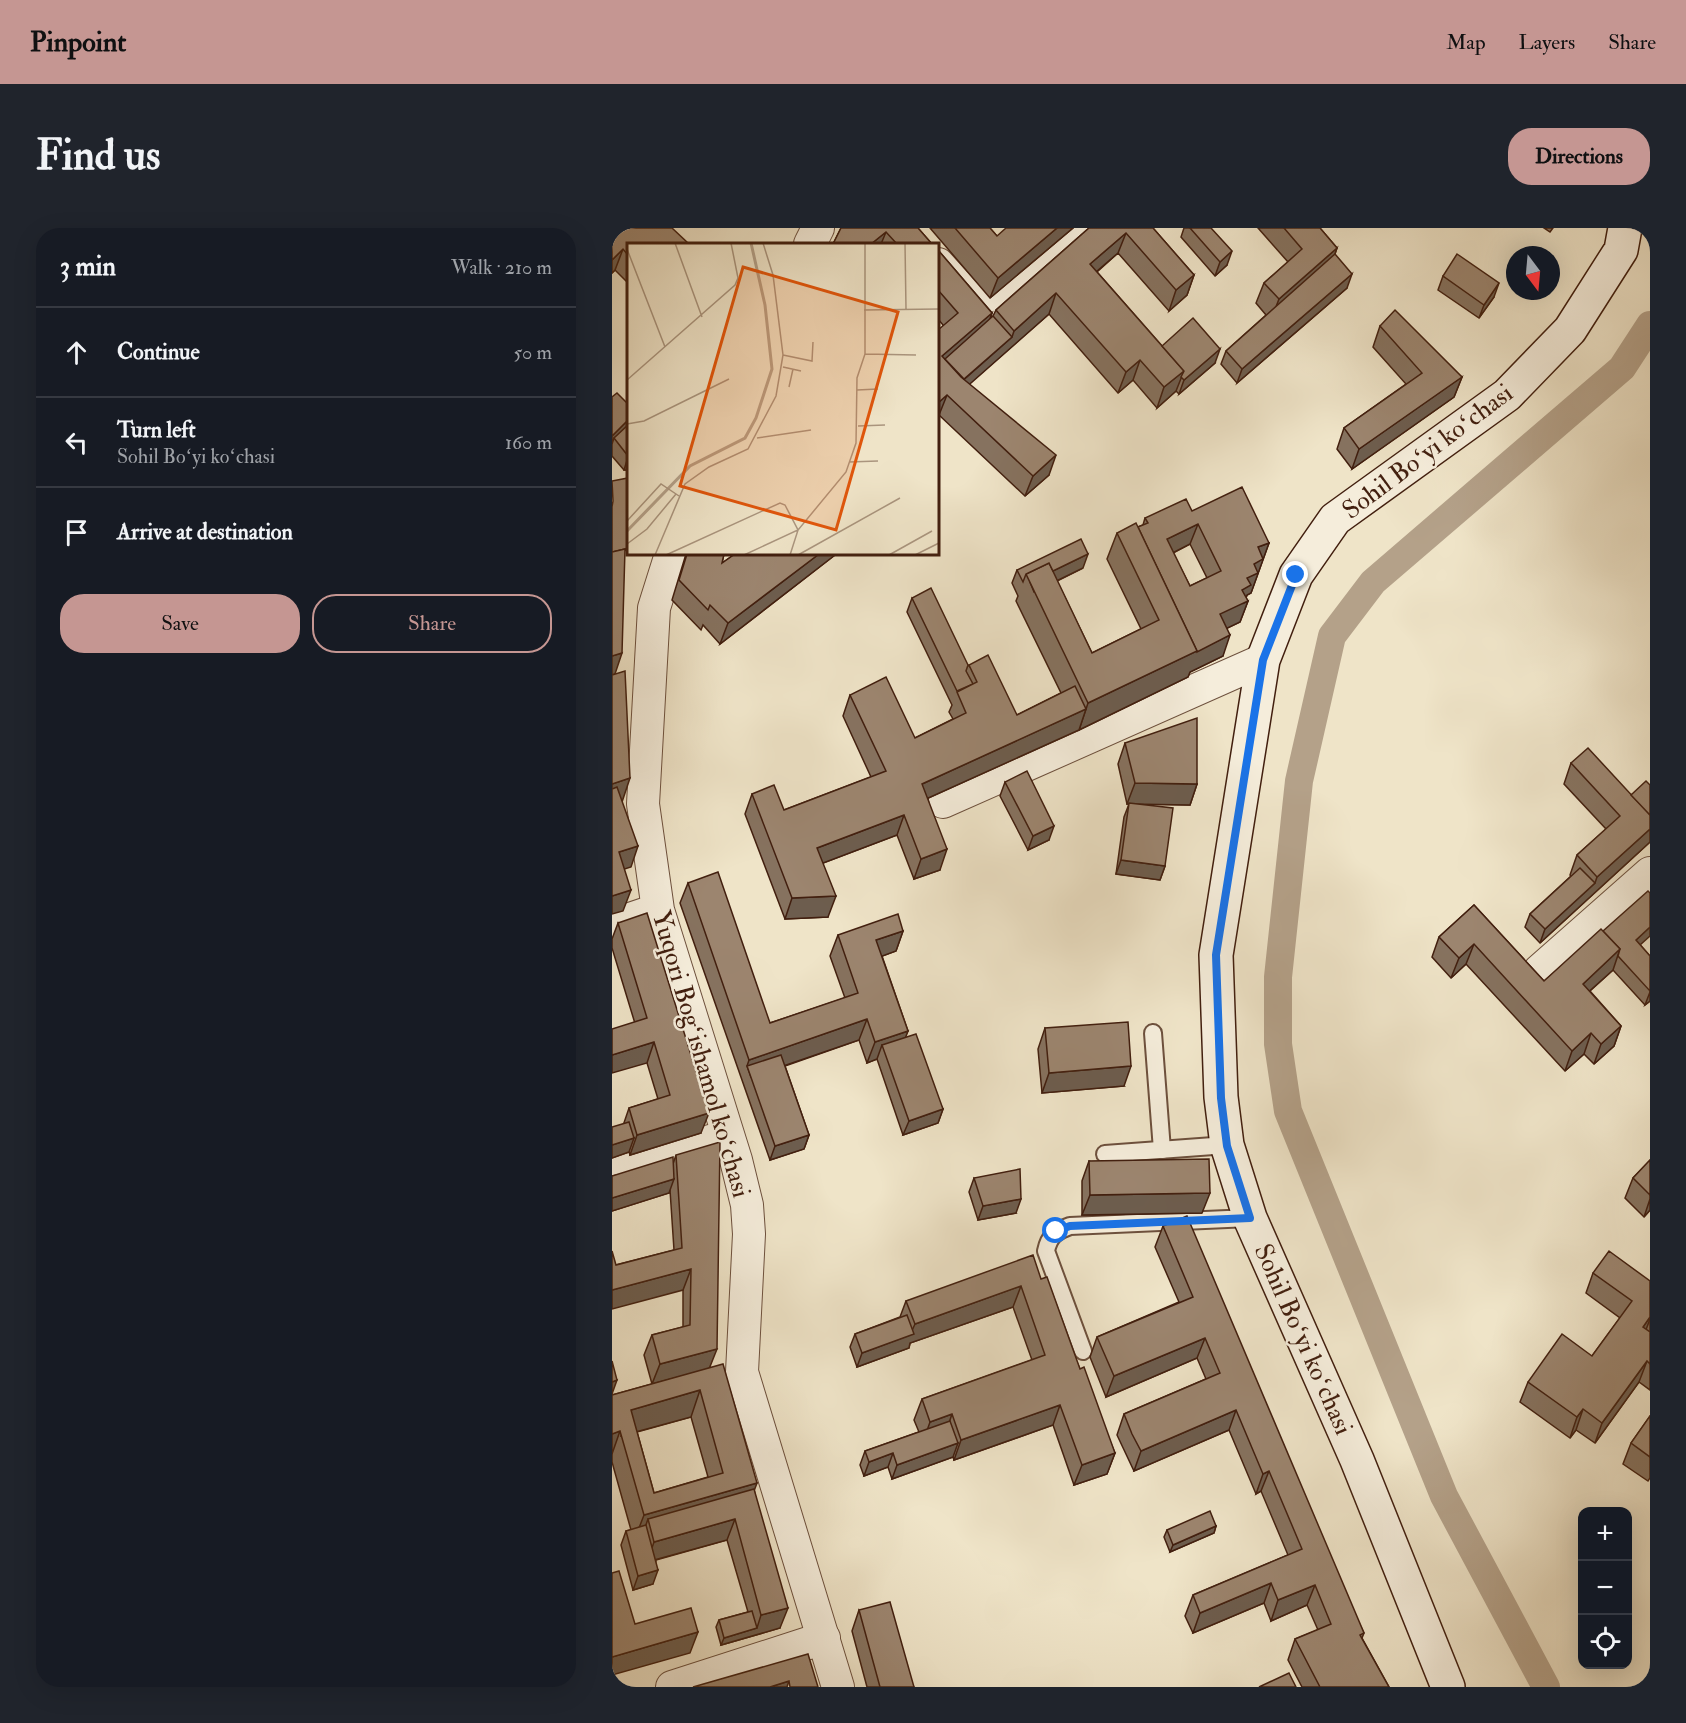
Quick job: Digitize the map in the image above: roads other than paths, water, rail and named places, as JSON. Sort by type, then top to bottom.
[{"type":"main road","name":"Sohil Boʻyi koʻchasi","points":[[1448,1687],[1357,1460],[1250,1218],[1227,1146],[1221,1098],[1216,955],[1263,660],[1296,575],[1335,519],[1507,395],[1570,330],[1621,250],[1625,228]]},
{"type":"street","points":[[810,243],[818,228]]},
{"type":"street","points":[[939,265],[968,297],[985,304],[1005,295],[1084,228]]},
{"type":"street","name":"Yuqori Bogʻishamol koʻchasi","points":[[670,555],[636,680],[642,804],[658,910],[736,1160],[744,1194],[749,1234],[742,1371],[838,1687]]},
{"type":"street","points":[[943,802],[1263,660]]},
{"type":"street","points":[[1539,971],[1650,873]]},
{"type":"street","points":[[612,926],[658,910]]},
{"type":"street","points":[[612,1170],[727,1136]]},
{"type":"street","points":[[709,1380],[742,1371]]},
{"type":"street","points":[[672,1687],[824,1638]]},
{"type":"lane","points":[[1153,1033],[1162,1150]]},
{"type":"lane","points":[[1105,1154],[1227,1146]]},
{"type":"lane","points":[[1083,1351],[1046,1251],[1048,1242],[1056,1231],[1070,1226],[1250,1218]]},
{"type":"waterway","points":[[1546,1687],[1444,1496],[1288,1111],[1278,1044],[1278,977],[1299,781],[1332,636],[1373,582],[1622,368],[1650,325]]}]
